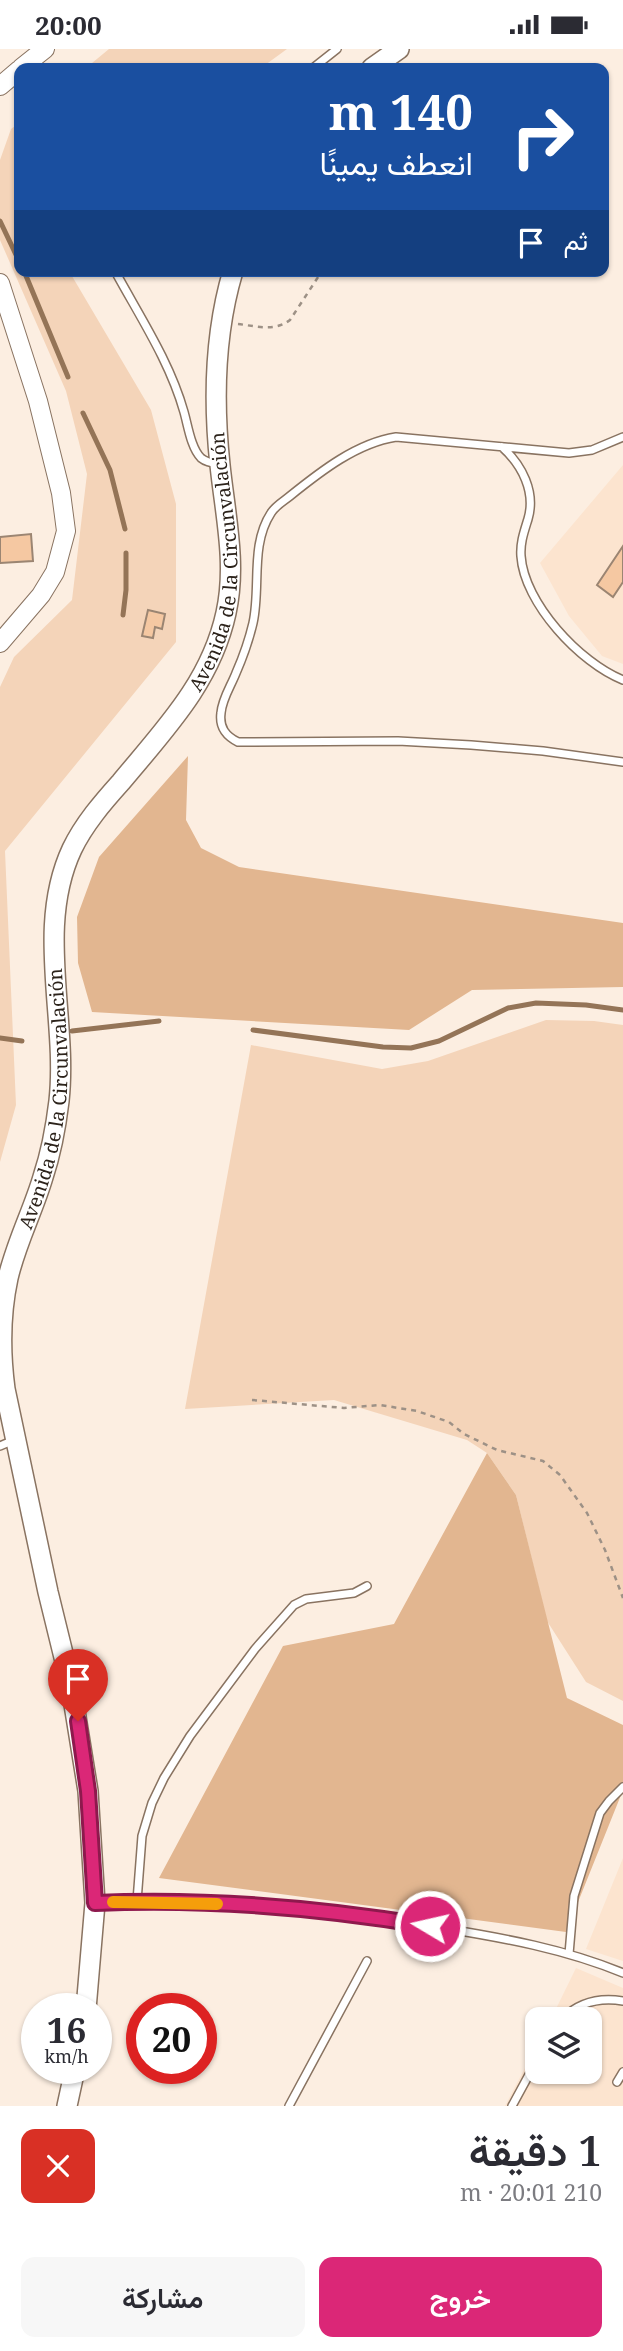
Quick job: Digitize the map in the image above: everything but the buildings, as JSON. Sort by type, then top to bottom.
[{"type":"main road","points":[[379,63],[400,49]]},
{"type":"main road","name":"Avenida de la Circunvalación","points":[[87,1993],[95,1903],[88,1791],[78,1721],[7,1443],[1,1358],[2,1310],[9,1275],[43,1177],[59,1104],[61,1038],[55,943],[59,889],[65,865],[87,825],[175,717],[203,675],[212,658],[227,609],[230,569],[220,463],[216,373],[221,321],[232,277]]},
{"type":"main road","points":[[67,2106],[72,2084]]},
{"type":"street","points":[[28,63],[45,49]]},
{"type":"street","points":[[0,86],[14,74]]},
{"type":"street","points":[[0,283],[38,401],[61,493],[66,531],[55,572],[41,595],[0,643]]},
{"type":"lane","points":[[320,63],[338,49]]},
{"type":"lane","points":[[118,277],[171,373],[196,449],[201,458],[210,463],[220,463]]},
{"type":"lane","points":[[623,436],[592,450],[569,453],[396,437],[382,439],[314,476],[272,510],[266,522],[259,546],[257,601],[253,621],[241,662],[220,715],[222,729],[228,737],[238,742],[398,741],[544,751],[623,762]]},
{"type":"lane","points":[[502,447],[522,470],[529,493],[529,517],[521,541],[520,554],[525,575],[539,604],[563,637],[578,651],[611,675],[623,680]]},
{"type":"lane","points":[[137,1901],[142,1836],[152,1803],[164,1778],[198,1725],[255,1649],[294,1605],[306,1599],[354,1593],[367,1586]]},
{"type":"lane","points":[[569,1954],[574,1896],[600,1813],[623,1787]]},
{"type":"lane","points":[[95,1903],[137,1901],[311,1911],[404,1922],[483,1935],[569,1954],[623,1973]]},
{"type":"lane","points":[[289,2106],[367,1961]]},
{"type":"lane","points":[[577,2007],[592,2000],[608,1998],[623,2001]]},
{"type":"lane","points":[[617,2083],[623,2072]]},
{"type":"lane","points":[[512,2106],[525,2082]]},
{"type":"path","points":[[221,321],[268,328],[284,325],[317,277]]},
{"type":"path","points":[[252,1400],[344,1408],[380,1405],[408,1409],[449,1422],[472,1438],[497,1450],[542,1461],[560,1475],[587,1513],[605,1550],[623,1598]]},
{"type":"shaded area","points":[[109,49],[287,49],[268,63],[92,63]]},
{"type":"shaded area","points":[[14,127],[14,272],[0,240],[0,160]]},
{"type":"shaded area","points":[[16,277],[73,277],[151,410],[176,504],[176,642],[5,851],[16,1105],[0,1162],[0,687],[14,657],[72,600],[87,474],[66,391]]},
{"type":"shaded area","points":[[623,465],[623,664],[602,656],[569,616],[540,563]]},
{"type":"shaded area","points":[[188,756],[186,820],[201,848],[239,867],[623,923],[623,987],[472,990],[409,1030],[92,1012],[78,963],[77,917],[99,857]]},
{"type":"shaded area","points":[[546,1020],[594,1021],[623,1025],[623,1701],[586,1682],[547,1621],[516,1495],[487,1453],[467,1440],[334,1400],[185,1409],[251,1045],[382,1069],[428,1061]]},
{"type":"shaded area","points":[[487,1453],[516,1495],[567,1698],[623,1725],[623,1790],[566,1932],[159,1878],[283,1646],[394,1624]]},
{"type":"shaded area","points":[[623,1858],[623,1961],[586,1949]]},
{"type":"shaded area","points":[[576,1968],[623,1988],[623,2106],[505,2106],[525,2068],[525,2084],[602,2084],[602,2007],[557,2007]]},
{"type":"waterway","points":[[0,221],[14,250]]},
{"type":"waterway","points":[[26,277],[68,377]]},
{"type":"waterway","points":[[83,413],[110,470],[125,529]]},
{"type":"waterway","points":[[123,615],[126,553]]},
{"type":"waterway","points":[[253,1030],[383,1047],[411,1048],[439,1041],[508,1008],[536,1003],[623,1010]]},
{"type":"waterway","points":[[72,1031],[159,1021]]},
{"type":"waterway","points":[[0,1038],[22,1041]]},
{"type":"slow traffic","points":[[113,1902],[217,1904]]},
{"type":"route","points":[[78,1721],[88,1791],[95,1903],[137,1901],[223,1904],[311,1911],[430,1926]]}]
